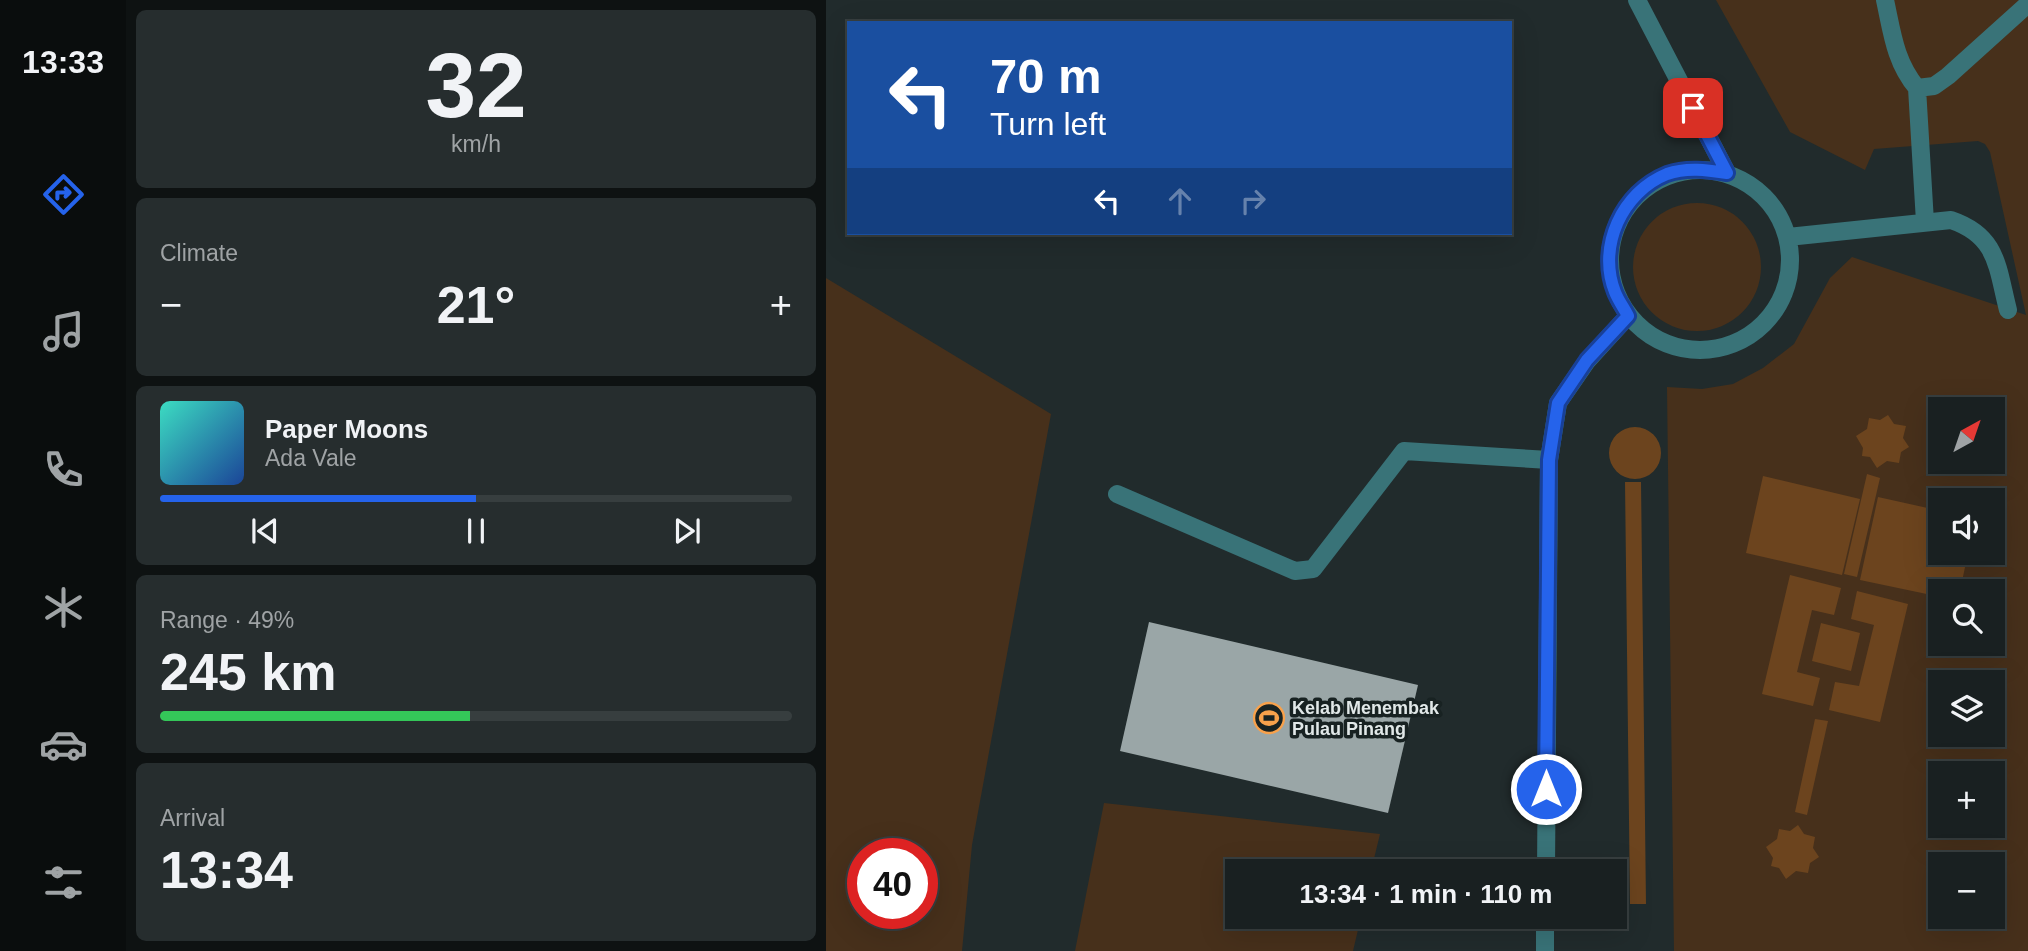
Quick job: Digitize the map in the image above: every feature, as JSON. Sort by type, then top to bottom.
[{"type":"street","points":[[1637,0],[1727,173]]},
{"type":"street","points":[[1885,0],[1898,58],[1904,72],[1917,88],[1925,222]]},
{"type":"street","points":[[1917,88],[1934,86],[1948,76],[2028,4]]},
{"type":"street","points":[[1697,169],[1727,173],[1754,186],[1775,208],[1788,237],[1791,268],[1783,298],[1766,324],[1741,342],[1711,350],[1680,349],[1651,336],[1628,316],[1614,292],[1609,264],[1611,236],[1623,211],[1642,190],[1667,174],[1697,169]]},
{"type":"street","points":[[1788,237],[1951,220],[1971,227],[1992,249],[2008,310]]},
{"type":"street","points":[[1546,859],[1549,460],[1558,403],[1587,360],[1628,316]]},
{"type":"street","points":[[1116,494],[1295,571],[1313,569],[1404,451],[1549,460]]},
{"type":"street","points":[[1545,929],[1545,951]]},
{"type":"shaded area","points":[[1716,0],[2028,0],[2028,951],[1674,951],[1667,387],[1702,389],[1733,384],[1763,368],[1794,344],[1830,278],[1852,257],[2026,315],[1990,152],[1985,144],[1978,141],[1874,149],[1865,170],[1790,132]]},
{"type":"shaded area","points":[[1697,203],[1721,208],[1742,222],[1756,243],[1761,267],[1756,291],[1742,312],[1721,326],[1697,331],[1673,326],[1652,312],[1638,291],[1633,267],[1638,243],[1652,222],[1673,208]]},
{"type":"shaded area","points":[[826,278],[1051,414],[972,845],[962,951],[826,951]]},
{"type":"shaded area","points":[[1888,415],[1894,424],[1906,426],[1903,438],[1909,447],[1901,452],[1899,463],[1887,461],[1877,468],[1870,457],[1862,456],[1863,448],[1856,436],[1867,429],[1869,418],[1880,420]]},
{"type":"shaded area","points":[[1635,427],[1654,434],[1661,453],[1654,472],[1635,479],[1616,472],[1609,453],[1616,434]]},
{"type":"shaded area","points":[[1867,474],[1880,478],[1857,577],[1844,574]]},
{"type":"shaded area","points":[[1763,476],[1860,499],[1842,575],[1746,553]]},
{"type":"shaded area","points":[[1625,482],[1641,482],[1646,904],[1630,904]]},
{"type":"shaded area","points":[[1878,497],[1928,508],[1928,565],[1965,565],[1963,579],[1928,579],[1928,594],[1860,580]]},
{"type":"shaded area","points":[[1790,575],[1841,588],[1834,615],[1812,610],[1797,672],[1820,678],[1813,706],[1762,694]]},
{"type":"shaded area","points":[[1857,591],[1908,604],[1880,722],[1829,710],[1835,682],[1859,686],[1874,625],[1851,619]]},
{"type":"shaded area","points":[[1821,623],[1860,633],[1851,671],[1812,661]]},
{"type":"shaded area","points":[[1815,719],[1828,721],[1807,815],[1795,812]]},
{"type":"shaded area","points":[[1104,803],[1380,834],[1374,859],[1225,859],[1225,929],[1358,929],[1353,951],[1075,951]]},
{"type":"shaded area","points":[[1798,825],[1804,834],[1815,837],[1813,848],[1819,857],[1810,863],[1808,873],[1796,871],[1786,879],[1779,868],[1771,866],[1773,858],[1766,847],[1777,839],[1779,829],[1790,831]]},
{"type":"building","name":"Kelab Menembak Pulau Pinang","points":[[1149,622],[1418,685],[1388,813],[1120,751]]},
{"type":"place","name":"Kelab Menembak Pulau Pinang","points":[[1269,718]]},
{"type":"route","points":[[1546,789],[1549,460],[1558,403],[1587,360],[1628,316],[1614,292],[1609,264],[1611,236],[1623,211],[1642,190],[1667,174],[1697,169],[1727,173],[1693,108]]}]
